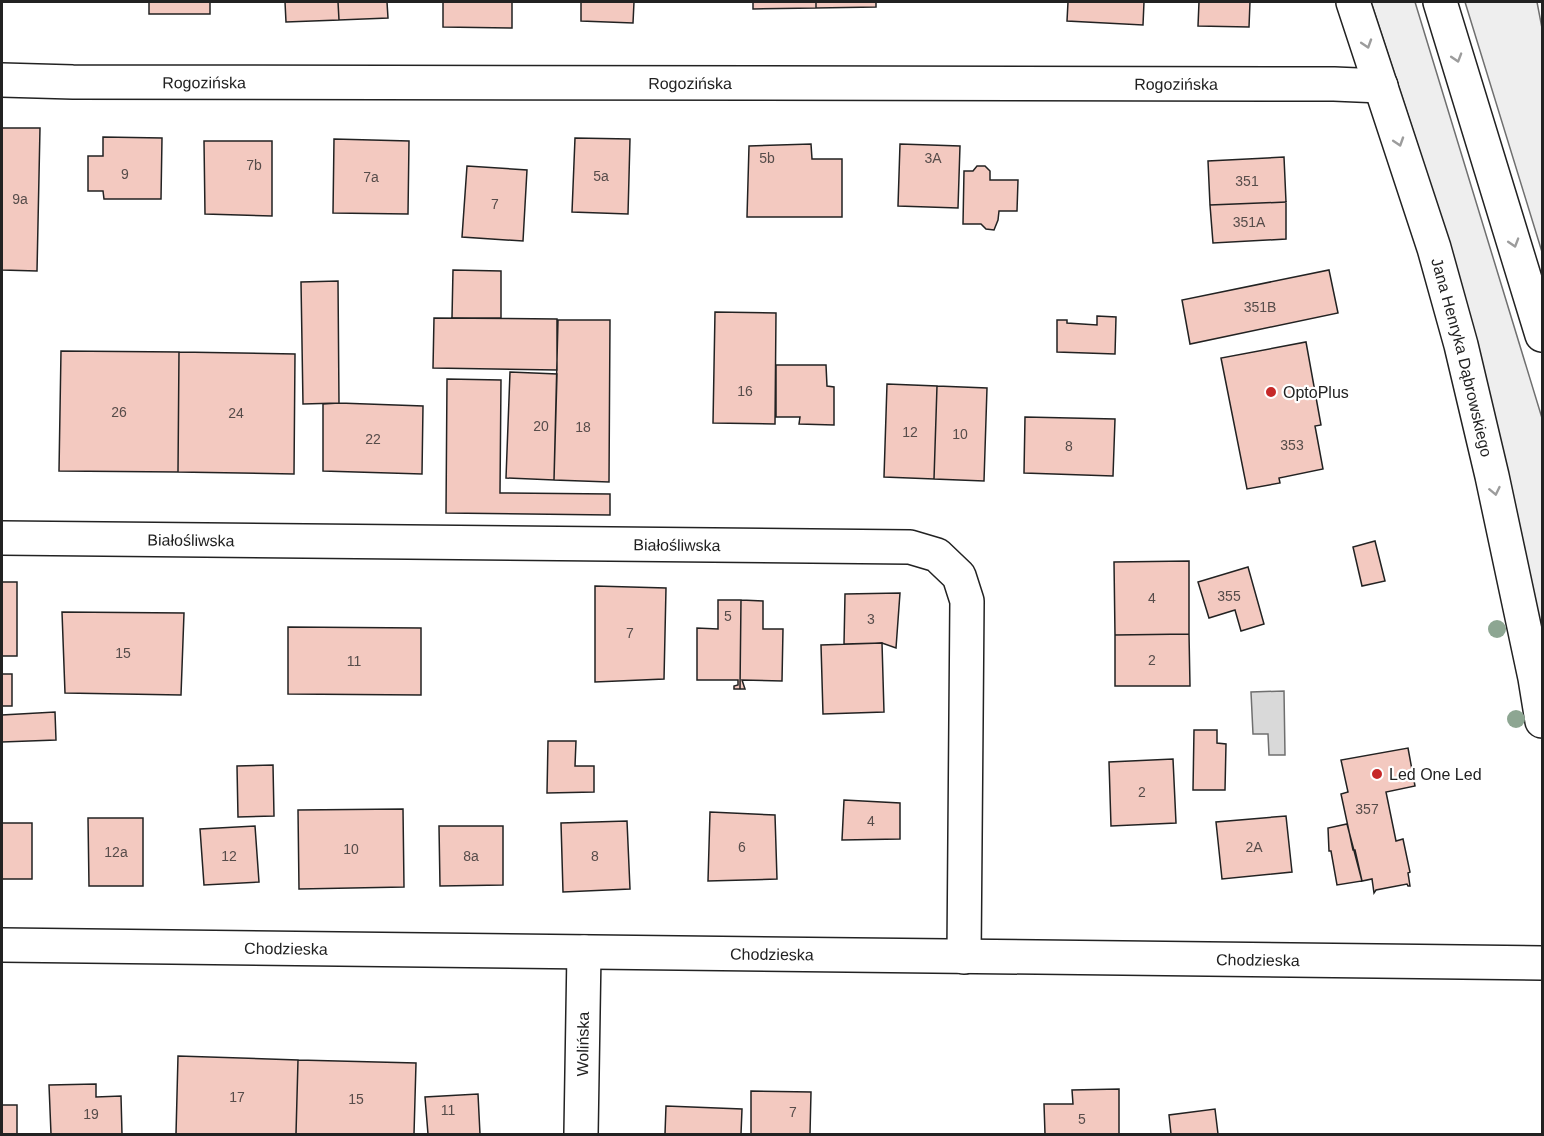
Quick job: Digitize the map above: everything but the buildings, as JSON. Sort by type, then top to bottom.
[{"type":"street","name":"Jana Henryka Dąbrowskiego","points":[[1353,2],[1434,248],[1461,345],[1504,532],[1542,721]]},
{"type":"street","points":[[1440,2],[1542,335]]},
{"type":"street","name":"Rogozińska","points":[[2,80],[1381,86]]},
{"type":"street","name":"Białośliwska","points":[[2,538],[910,547],[937,555],[959,576],[967,601],[964,957]]},
{"type":"street","name":"Chodzieska","points":[[2,945],[1542,963]]},
{"type":"street","name":"Wolińska","points":[[581,1134],[584,952]]},
{"type":"shaded area","points":[[1371,2],[1415,2],[1542,418],[1542,635],[1503,454],[1465,303],[1427,173]]},
{"type":"shaded area","points":[[1465,2],[1537,2],[1542,28],[1542,252]]},
{"type":"shaded area","points":[[1284,691],[1285,755],[1269,755],[1268,734],[1253,734],[1251,692]]},
{"type":"place","name":"OptoPlus","points":[[1271,392]]},
{"type":"place","name":"Led One Led","points":[[1377,774]]}]
